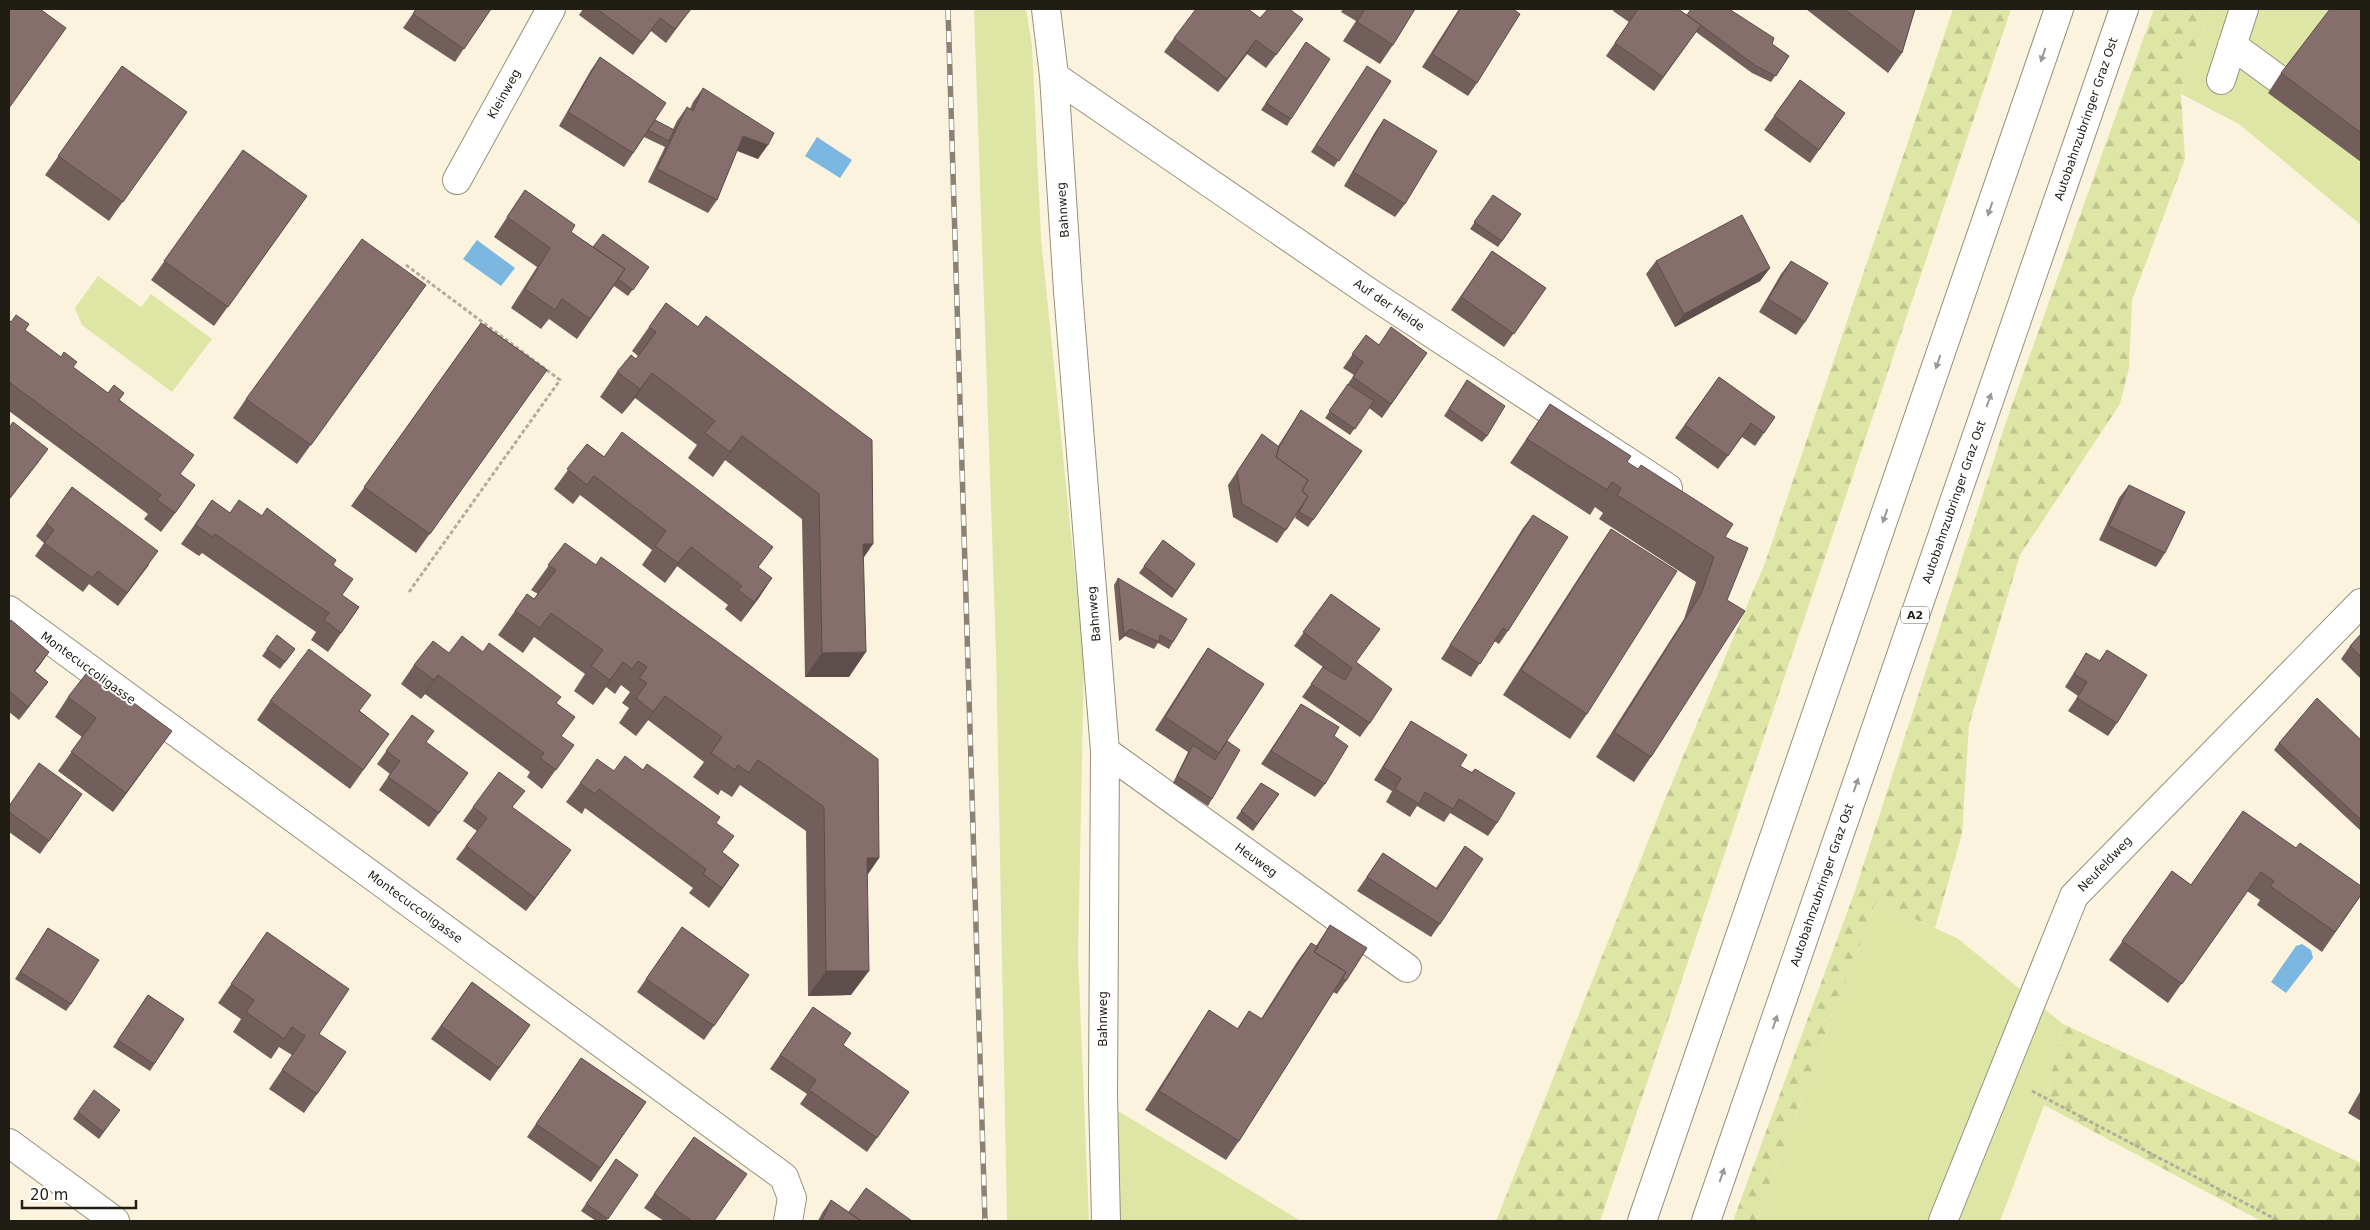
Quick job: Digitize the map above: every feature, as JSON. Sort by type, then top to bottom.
[{"type":"main road","name":"Bahnweg","points":[[1046,9],[1054,76],[1068,291],[1105,751],[1103,1096],[1106,1221]]},
{"type":"main road","points":[[1642,1221],[2059,9]]},
{"type":"main road","name":"Autobahnzubringer Graz Ost","points":[[1706,1221],[2124,9]]},
{"type":"main road","points":[[2221,80],[2244,9]]},
{"type":"main road","name":"Kleinweg","points":[[457,180],[544,12]]},
{"type":"main road","points":[[2232,44],[2277,78]]},
{"type":"main road","name":"Auf der Heide","points":[[1054,76],[1365,289],[1686,500]]},
{"type":"main road","name":"Neufeldweg","points":[[1943,1221],[2074,896],[2361,603]]},
{"type":"main road","name":"Montecuccoligasse","points":[[9,610],[784,1177],[792,1198],[788,1221]]},
{"type":"main road","name":"Heuweg","points":[[1105,751],[1407,968]]},
{"type":"main road","points":[[9,1143],[115,1221]]},
{"type":"path","points":[[406,265],[560,380],[409,592]]},
{"type":"path","points":[[2002,1075],[2279,1221]]},
{"type":"green space","points":[[974,9],[1026,9],[1032,46],[1041,238],[1084,662],[1078,956],[1089,1221],[1007,1221],[996,651]]},
{"type":"green space","points":[[1953,9],[2011,9],[1600,1221],[1496,1221],[1663,804],[1765,563]]},
{"type":"green space","points":[[2154,9],[2210,9],[2181,94],[2185,159],[2132,300],[2129,368],[2120,404],[2020,555],[1969,725],[1962,834],[1935,928],[1876,902],[1756,1221],[1733,1221],[1855,891],[2008,416]]},
{"type":"green space","points":[[2210,9],[2361,9],[2361,225],[2239,124],[2181,94]]},
{"type":"green space","points":[[98,276],[141,307],[151,294],[212,339],[172,392],[82,325],[75,308]]},
{"type":"green space","points":[[1876,902],[1957,938],[2063,1024],[2044,1105],[2000,1221],[1756,1221]]},
{"type":"green space","points":[[2063,1024],[2361,1163],[2361,1221],[2261,1221],[2044,1105]]},
{"type":"green space","points":[[1113,1108],[1301,1221],[1116,1221]]},
{"type":"water","points":[[817,137],[852,160],[840,178],[805,156]]},
{"type":"water","points":[[477,240],[515,268],[501,286],[463,259]]},
{"type":"water","points":[[2302,944],[2311,950],[2313,958],[2286,993],[2271,982],[2296,946]]},
{"type":"building","points":[[9,9],[40,9],[66,28],[9,108]]},
{"type":"building","points":[[416,9],[491,9],[464,49],[413,14]]},
{"type":"building","points":[[597,9],[691,9],[675,29],[660,18],[642,42]]},
{"type":"building","points":[[1196,9],[1248,9],[1260,18],[1268,9],[1289,9],[1303,19],[1276,55],[1256,40],[1227,79],[1174,38]]},
{"type":"building","points":[[1365,9],[1415,9],[1393,45],[1357,22]]},
{"type":"building","points":[[1460,9],[1513,9],[1520,14],[1477,83],[1432,54]]},
{"type":"building","points":[[1638,9],[1678,9],[1701,25],[1663,77],[1615,43]]},
{"type":"building","points":[[1691,9],[1729,9],[1774,38],[1772,44],[1789,56],[1776,76],[1756,66],[1687,15]]},
{"type":"building","points":[[1844,9],[1915,9],[1902,53]]},
{"type":"building","points":[[2330,9],[2361,9],[2361,133],[2281,73]]},
{"type":"building","points":[[1306,42],[1330,59],[1291,119],[1266,103]]},
{"type":"building","points":[[600,57],[666,103],[633,153],[568,112]]},
{"type":"building","points":[[122,66],[187,112],[123,202],[58,156]]},
{"type":"building","points":[[1367,66],[1391,81],[1339,161],[1316,145]]},
{"type":"building","points":[[1800,80],[1845,113],[1819,150],[1774,116]]},
{"type":"building","points":[[703,88],[774,133],[768,145],[743,136],[717,200],[657,169],[687,107],[693,111]]},
{"type":"building","points":[[1384,119],[1437,151],[1405,204],[1353,172]]},
{"type":"building","points":[[655,120],[674,130],[669,141],[648,130]]},
{"type":"building","points":[[243,150],[307,196],[228,307],[164,261]]},
{"type":"building","points":[[525,190],[575,225],[571,232],[625,269],[590,319],[562,299],[555,310],[525,289],[550,248],[507,217]]},
{"type":"building","points":[[1493,195],[1521,214],[1502,241],[1474,222]]},
{"type":"building","points":[[1742,215],[1770,268],[1684,314],[1656,261]]},
{"type":"building","points":[[603,234],[649,267],[633,290],[618,279],[625,269],[593,247]]},
{"type":"building","points":[[362,239],[426,285],[311,445],[246,399]]},
{"type":"building","points":[[1492,251],[1546,288],[1514,334],[1461,297]]},
{"type":"building","points":[[1791,261],[1828,283],[1805,322],[1768,299]]},
{"type":"building","points":[[666,303],[698,327],[706,316],[872,440],[873,544],[863,544],[866,652],[822,653],[819,494],[742,436],[730,452],[705,433],[715,421],[652,373],[640,389],[617,372],[631,355],[636,359],[656,332],[649,327]]},
{"type":"building","points":[[16,315],[29,324],[25,330],[61,357],[64,352],[77,362],[73,367],[108,393],[114,385],[124,393],[119,400],[194,455],[180,474],[195,485],[175,513],[157,500],[161,495],[9,382],[9,320],[11,322]]},
{"type":"building","points":[[481,323],[547,370],[430,534],[364,487]]},
{"type":"building","points":[[1391,327],[1427,353],[1391,404],[1353,377],[1363,362],[1352,354],[1366,335],[1379,345]]},
{"type":"building","points":[[1719,377],[1775,417],[1764,433],[1751,423],[1728,456],[1685,425]]},
{"type":"building","points":[[1467,380],[1505,406],[1487,436],[1449,409]]},
{"type":"building","points":[[1348,384],[1374,401],[1355,429],[1329,411]]},
{"type":"building","points":[[1550,404],[1631,456],[1627,462],[1638,469],[1641,465],[1733,524],[1725,537],[1748,548],[1727,600],[1745,611],[1651,757],[1614,732],[1701,594],[1714,557],[1617,495],[1621,488],[1612,482],[1607,490],[1527,439]]},
{"type":"building","points":[[1301,410],[1362,451],[1313,520],[1299,512],[1308,496],[1302,491],[1308,480],[1276,457],[1279,447]]},
{"type":"building","points":[[13,422],[48,449],[9,499],[9,428]]},
{"type":"building","points":[[622,432],[773,547],[758,567],[772,578],[754,602],[738,590],[742,586],[691,547],[678,563],[655,546],[666,531],[594,476],[587,485],[567,469],[587,444],[604,457]]},
{"type":"building","points":[[1262,434],[1279,447],[1276,457],[1308,480],[1302,491],[1308,496],[1286,530],[1242,504],[1237,472]]},
{"type":"building","points":[[2129,485],[2185,512],[2165,553],[2109,526]]},
{"type":"building","points":[[72,487],[158,551],[127,593],[98,571],[92,578],[44,543],[54,530],[46,523]]},
{"type":"building","points":[[212,500],[230,513],[239,500],[262,516],[267,508],[336,560],[333,565],[353,579],[342,595],[359,607],[341,633],[324,620],[329,613],[215,534],[213,537],[195,525]]},
{"type":"building","points":[[1533,515],[1568,537],[1508,631],[1503,628],[1480,664],[1450,645]]},
{"type":"building","points":[[1611,529],[1677,571],[1587,714],[1521,670]]},
{"type":"building","points":[[1163,540],[1195,564],[1176,591],[1144,566]]},
{"type":"building","points":[[565,543],[596,565],[601,557],[878,759],[879,858],[867,858],[869,971],[826,971],[824,807],[758,760],[749,773],[738,765],[735,770],[711,753],[722,737],[665,696],[653,712],[636,698],[647,683],[639,678],[647,667],[638,661],[632,669],[623,662],[610,680],[591,666],[603,650],[551,613],[540,628],[515,611],[527,594],[534,599],[556,570],[548,565]]},
{"type":"building","points":[[1118,578],[1187,619],[1173,642],[1160,635],[1159,642],[1130,629],[1124,635]]},
{"type":"building","points":[[1331,594],[1380,629],[1356,662],[1392,689],[1370,723],[1311,684],[1323,667],[1345,680],[1352,668],[1303,632]]},
{"type":"building","points":[[11,620],[49,652],[34,671],[48,682],[28,707],[9,691],[9,623]]},
{"type":"building","points":[[2361,634],[2361,657],[2350,646]]},
{"type":"building","points":[[277,635],[295,649],[285,662],[267,649]]},
{"type":"building","points":[[462,636],[483,652],[489,643],[561,697],[556,703],[575,717],[561,736],[574,745],[556,770],[540,758],[544,753],[438,675],[434,680],[414,665],[433,641],[449,653]]},
{"type":"building","points":[[1208,648],[1264,684],[1219,753],[1165,717]]},
{"type":"building","points":[[309,649],[371,695],[359,711],[389,734],[363,770],[270,701]]},
{"type":"building","points":[[2107,650],[2147,675],[2117,723],[2077,698],[2087,682],[2074,674],[2086,653],[2100,661]]},
{"type":"building","points":[[89,670],[172,731],[126,793],[71,752],[96,718],[68,697]]},
{"type":"building","points":[[2317,698],[2361,740],[2361,820],[2279,743]]},
{"type":"building","points":[[1301,704],[1339,727],[1334,736],[1348,746],[1325,784],[1271,751]]},
{"type":"building","points":[[412,715],[434,731],[426,742],[468,773],[439,813],[388,777],[400,761],[386,751]]},
{"type":"building","points":[[1411,721],[1467,755],[1460,766],[1472,773],[1475,769],[1515,793],[1497,823],[1459,799],[1453,809],[1425,792],[1419,804],[1395,789],[1401,778],[1383,767]]},
{"type":"building","points":[[1227,741],[1240,750],[1212,799],[1177,776],[1193,745],[1215,760]]},
{"type":"building","points":[[625,756],[643,770],[647,764],[720,817],[716,823],[734,836],[722,852],[739,865],[722,888],[703,874],[706,869],[599,789],[595,794],[580,783],[597,759],[614,771]]},
{"type":"building","points":[[39,763],[82,794],[49,841],[9,812],[9,806]]},
{"type":"building","points":[[499,772],[525,791],[512,807],[571,850],[535,898],[466,846],[487,818],[473,807]]},
{"type":"building","points":[[1261,783],[1279,794],[1257,824],[1241,811]]},
{"type":"building","points":[[2243,811],[2296,848],[2300,843],[2361,886],[2361,895],[2335,932],[2270,886],[2274,881],[2261,872],[2182,984],[2122,941],[2172,871],[2191,885]]},
{"type":"building","points":[[1465,846],[1483,859],[1440,924],[1367,877],[1383,853],[1437,889]]},
{"type":"building","points":[[1330,925],[1367,948],[1346,981],[1342,978],[1346,972],[1314,952]]},
{"type":"building","points":[[682,927],[749,975],[714,1026],[646,979]]},
{"type":"building","points":[[48,928],[99,960],[71,1004],[20,972]]},
{"type":"building","points":[[267,932],[349,989],[319,1034],[346,1052],[317,1094],[282,1070],[305,1036],[292,1027],[284,1039],[246,1012],[254,1000],[231,984]]},
{"type":"building","points":[[1311,943],[1318,947],[1314,952],[1346,972],[1239,1141],[1159,1091],[1209,1010],[1238,1029],[1249,1011],[1262,1019]]},
{"type":"building","points":[[472,982],[530,1025],[499,1068],[441,1026]]},
{"type":"building","points":[[148,995],[184,1019],[154,1064],[118,1040]]},
{"type":"building","points":[[813,1007],[851,1033],[843,1045],[909,1092],[877,1138],[809,1090],[816,1080],[780,1055]]},
{"type":"building","points":[[581,1058],[646,1102],[600,1168],[536,1124]]},
{"type":"building","points":[[94,1090],[120,1110],[103,1132],[78,1112]]},
{"type":"building","points":[[694,1137],[747,1174],[714,1221],[692,1221],[654,1194]]},
{"type":"building","points":[[616,1159],[638,1175],[608,1219],[586,1204]]},
{"type":"building","points":[[866,1188],[912,1221],[861,1221],[849,1212]]},
{"type":"building","points":[[831,1200],[861,1221],[822,1221]]},
{"type":"railway","points":[[948,9],[985,1221]]}]
